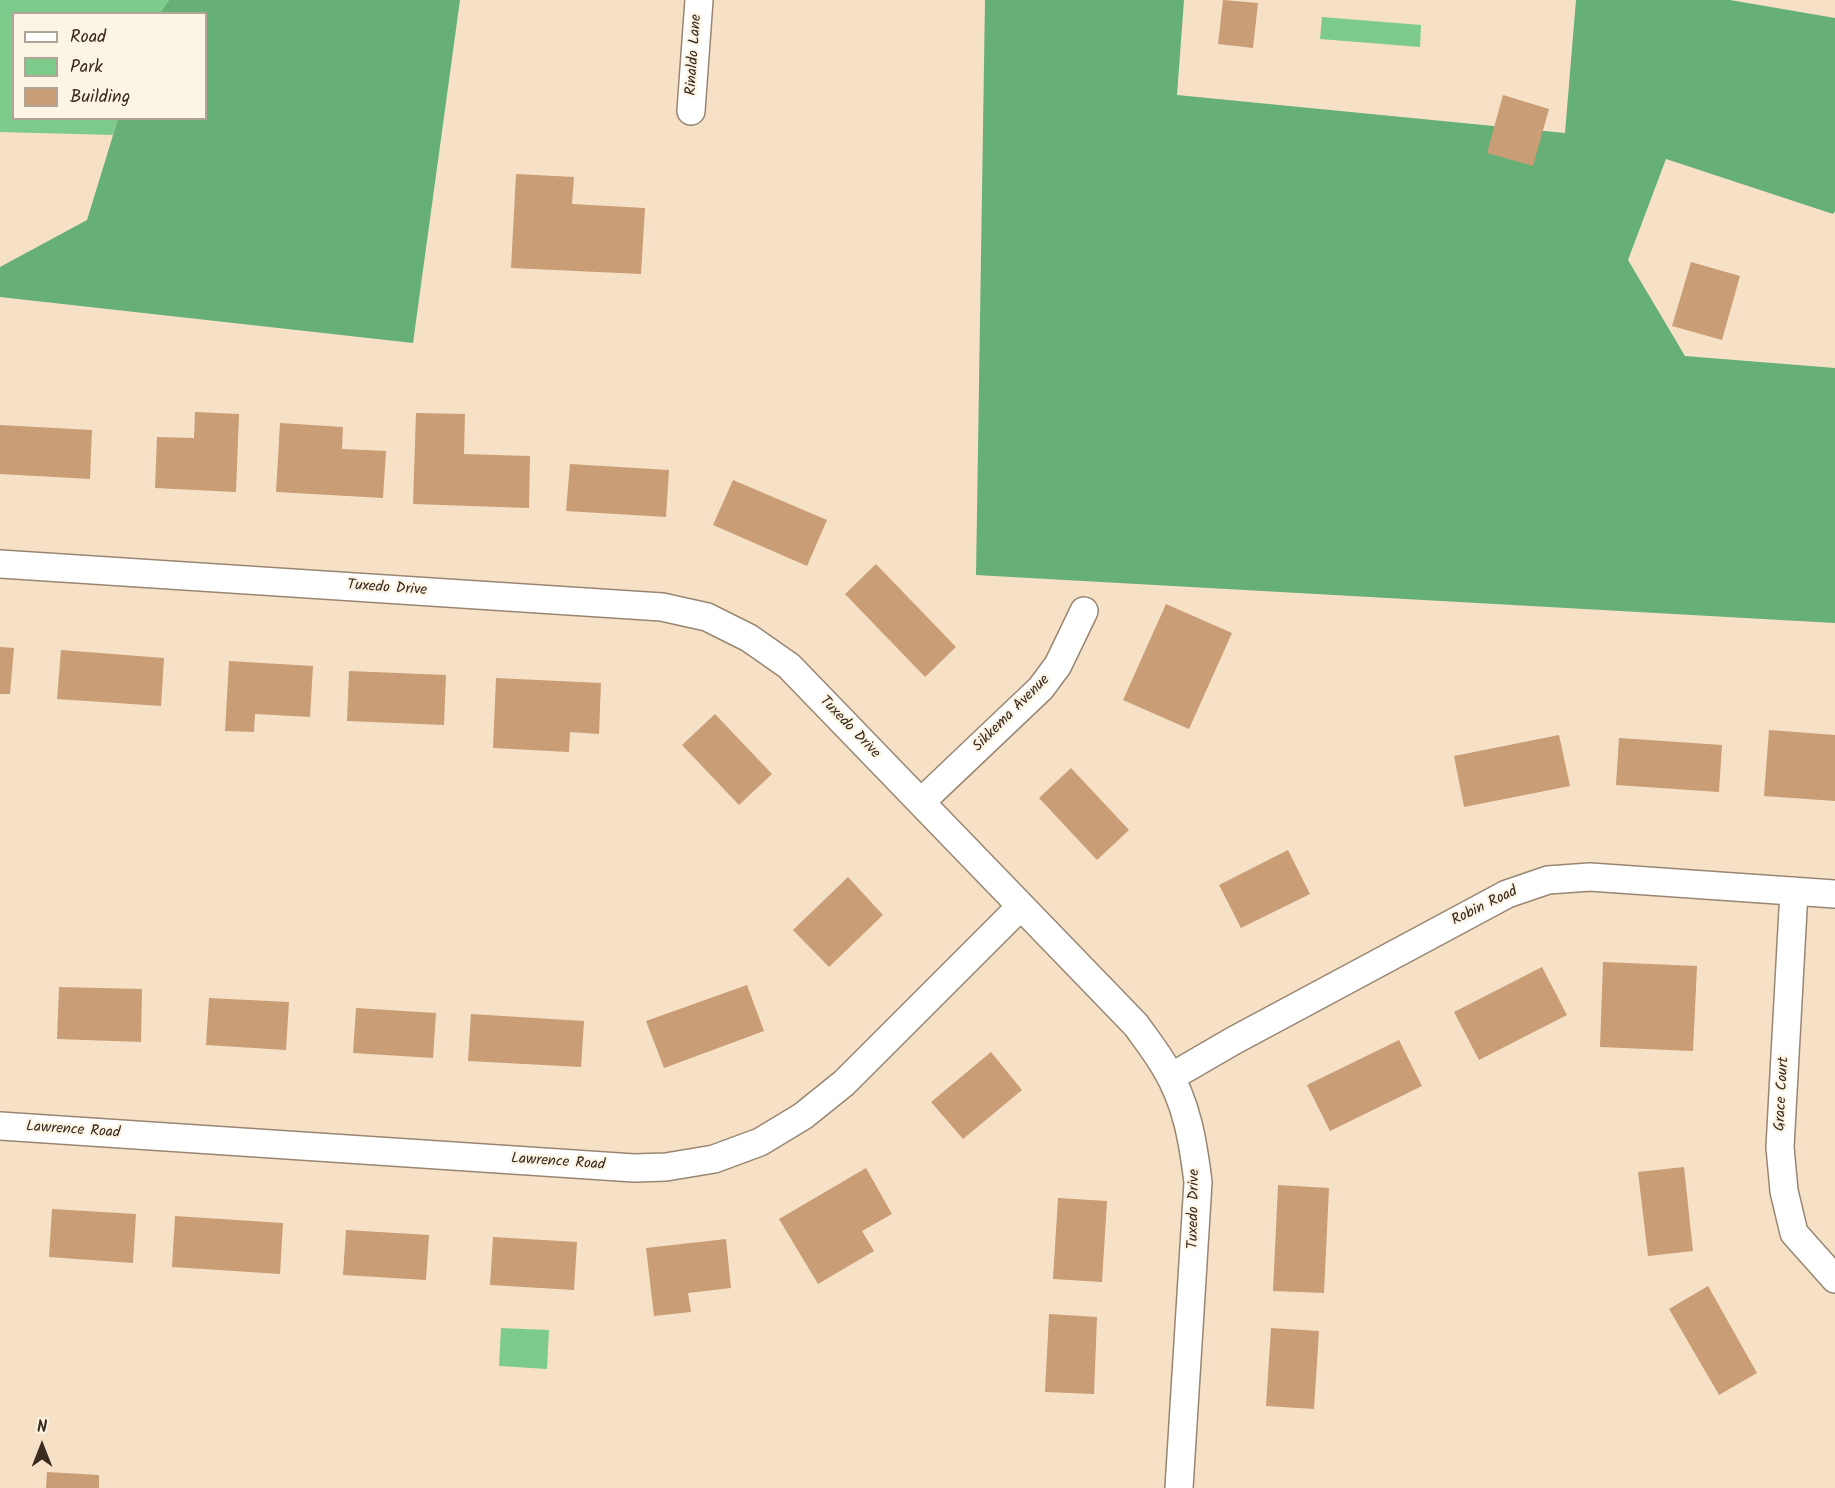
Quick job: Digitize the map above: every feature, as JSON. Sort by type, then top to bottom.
[{"type":"street","name":"Rinaldo Lane","points":[[691,111],[699,0]]},
{"type":"street","name":"Tuxedo Drive","points":[[0,564],[662,607],[707,617],[749,638],[789,666],[1136,1025],[1171,1077],[1182,1101],[1193,1140],[1198,1182],[1179,1488]]},
{"type":"street","name":"Sikkema Avenue","points":[[921,802],[1041,688],[1058,665],[1084,611]]},
{"type":"street","name":"Robin Road","points":[[1171,1077],[1233,1041],[1507,894],[1548,880],[1590,876],[1835,894]]},
{"type":"street","name":"Grace Court","points":[[1794,891],[1780,1148],[1784,1191],[1794,1233],[1835,1279]]},
{"type":"street","name":"Lawrence Road","points":[[0,1126],[634,1168],[666,1167],[714,1159],[760,1142],[803,1116],[844,1083],[1021,906]]},
{"type":"green space","points":[[0,0],[169,0],[161,12],[12,12],[12,120],[118,120],[113,135],[0,132]]},
{"type":"green space","points":[[169,0],[460,0],[413,343],[0,297],[0,267],[87,220],[118,120],[207,120],[207,12],[161,12]]},
{"type":"green space","points":[[985,0],[1184,0],[1177,95],[1565,133],[1576,0],[1730,0],[1835,18],[1835,211],[1833,214],[1666,159],[1628,260],[1685,356],[1835,368],[1835,623],[976,575]]},
{"type":"green space","points":[[1322,17],[1421,25],[1420,47],[1320,39]]},
{"type":"green space","points":[[501,1328],[549,1330],[547,1369],[499,1366]]},
{"type":"building","points":[[1223,0],[1258,3],[1253,48],[1218,44]]},
{"type":"building","points":[[1503,95],[1549,109],[1533,166],[1487,153]]},
{"type":"building","points":[[516,174],[574,177],[572,204],[645,208],[641,274],[511,268]]},
{"type":"building","points":[[1691,262],[1740,276],[1722,340],[1672,326]]},
{"type":"building","points":[[195,412],[239,414],[236,492],[155,488],[157,437],[194,438]]},
{"type":"building","points":[[416,413],[465,414],[464,454],[530,456],[529,508],[413,504]]},
{"type":"building","points":[[280,423],[343,427],[342,449],[386,451],[383,498],[276,492]]},
{"type":"building","points":[[0,425],[92,430],[90,479],[0,474]]},
{"type":"building","points":[[570,464],[669,470],[666,517],[566,511]]},
{"type":"building","points":[[733,480],[827,520],[807,566],[713,525]]},
{"type":"building","points":[[876,564],[956,647],[925,677],[845,594]]},
{"type":"building","points":[[1166,604],[1232,633],[1189,729],[1123,700]]},
{"type":"building","points":[[0,647],[14,648],[10,694],[0,694]]},
{"type":"building","points":[[61,650],[164,658],[161,706],[57,699]]},
{"type":"building","points":[[229,661],[313,666],[310,717],[255,714],[254,732],[225,731]]},
{"type":"building","points":[[349,671],[446,675],[444,725],[347,721]]},
{"type":"building","points":[[496,678],[601,683],[599,734],[570,732],[569,752],[493,748]]},
{"type":"building","points":[[715,714],[772,774],[739,805],[682,745]]},
{"type":"building","points":[[1769,730],[1835,735],[1835,801],[1764,796]]},
{"type":"building","points":[[1559,735],[1570,786],[1464,807],[1454,756]]},
{"type":"building","points":[[1619,738],[1722,745],[1719,792],[1616,785]]},
{"type":"building","points":[[1071,768],[1129,830],[1097,860],[1039,798]]},
{"type":"building","points":[[1288,850],[1310,894],[1241,928],[1219,885]]},
{"type":"building","points":[[848,877],[883,915],[829,967],[793,930]]},
{"type":"building","points":[[1603,962],[1697,966],[1693,1051],[1600,1047]]},
{"type":"building","points":[[1542,967],[1567,1015],[1479,1060],[1454,1012]]},
{"type":"building","points":[[747,985],[764,1031],[664,1068],[646,1021]]},
{"type":"building","points":[[59,987],[142,989],[141,1042],[57,1039]]},
{"type":"building","points":[[209,998],[289,1002],[286,1050],[206,1045]]},
{"type":"building","points":[[356,1008],[436,1013],[433,1058],[353,1053]]},
{"type":"building","points":[[471,1014],[584,1021],[581,1067],[468,1061]]},
{"type":"building","points":[[1399,1040],[1422,1086],[1330,1131],[1307,1085]]},
{"type":"building","points":[[991,1052],[1022,1090],[963,1139],[931,1102]]},
{"type":"building","points":[[1684,1167],[1693,1251],[1648,1256],[1638,1172]]},
{"type":"building","points":[[866,1168],[892,1214],[862,1231],[874,1251],[818,1284],[779,1219]]},
{"type":"building","points":[[1278,1185],[1329,1188],[1324,1293],[1273,1291]]},
{"type":"building","points":[[1058,1198],[1107,1201],[1102,1282],[1053,1279]]},
{"type":"building","points":[[52,1209],[136,1214],[133,1263],[49,1257]]},
{"type":"building","points":[[175,1216],[283,1223],[280,1274],[172,1267]]},
{"type":"building","points":[[346,1230],[429,1235],[426,1280],[343,1275]]},
{"type":"building","points":[[493,1237],[577,1242],[574,1290],[490,1285]]},
{"type":"building","points":[[726,1239],[731,1288],[688,1293],[691,1312],[654,1316],[646,1248]]},
{"type":"building","points":[[1708,1286],[1757,1373],[1719,1395],[1669,1309]]},
{"type":"building","points":[[1049,1314],[1097,1317],[1094,1394],[1045,1392]]},
{"type":"building","points":[[1271,1328],[1319,1331],[1314,1409],[1266,1406]]},
{"type":"building","points":[[47,1472],[99,1475],[99,1488],[46,1488]]}]
